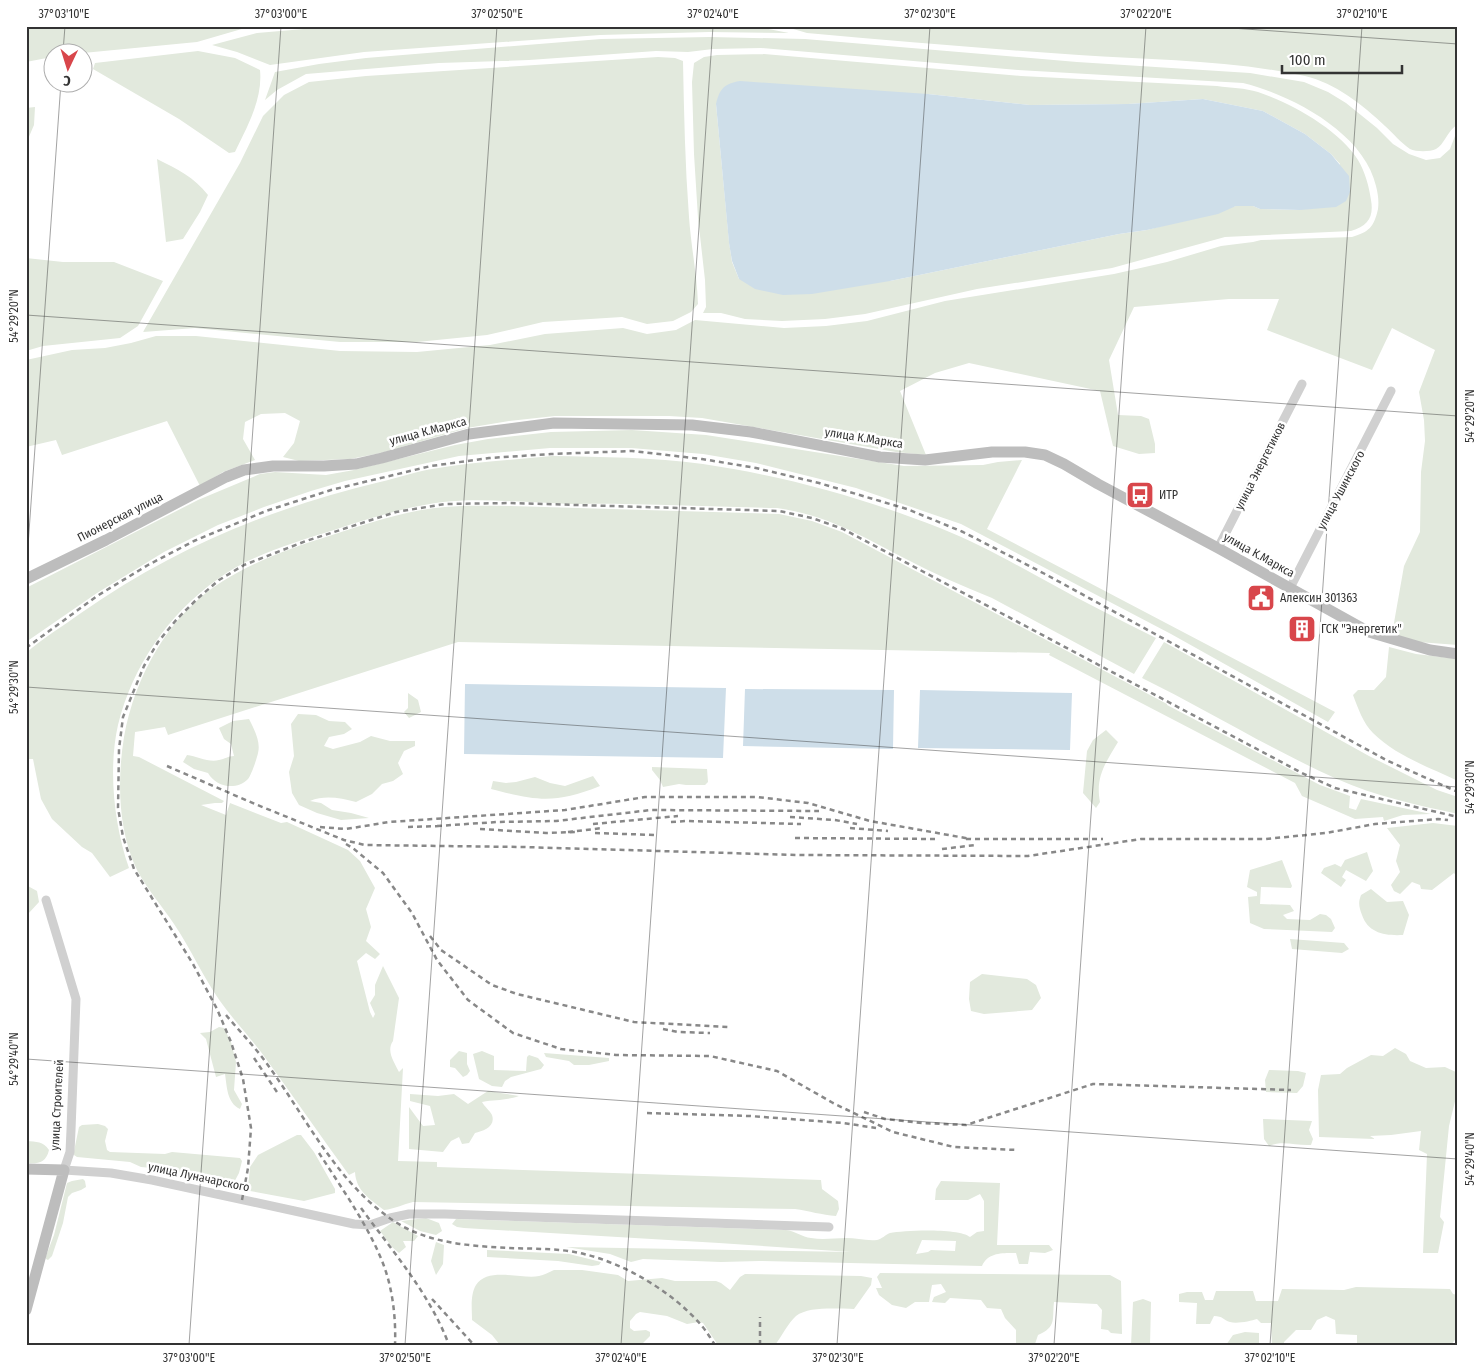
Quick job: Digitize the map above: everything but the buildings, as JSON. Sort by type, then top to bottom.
[{"type":"main road","name":"улица К.Маркса","points":[[226,477],[244,470],[273,466],[356,464],[469,434],[554,423],[692,425],[751,432],[880,457],[925,460],[992,452],[1025,452],[1045,455],[1064,464],[1369,632],[1430,650],[1458,654]]},
{"type":"main road","name":"Пионерская улица","points":[[26,580],[226,477]]},
{"type":"main road","name":"улица Луначарского","points":[[26,1169],[64,1170]]},
{"type":"main road","name":"улица Строителей","points":[[26,1310],[64,1170]]},
{"type":"street","name":"улица Энергетиков","points":[[1218,548],[1302,384]]},
{"type":"street","name":"улица Ушинского","points":[[1290,588],[1391,392]]},
{"type":"street","name":"улица Строителей","points":[[46,900],[76,999],[70,1152],[64,1170]]},
{"type":"street","name":"улица Луначарского","points":[[64,1170],[111,1173],[152,1180],[364,1226],[409,1214],[445,1214],[829,1227]]},
{"type":"shaded area","points":[[26,26],[252,26],[197,42],[92,52],[92,42],[42,42],[42,59],[26,62]]},
{"type":"shaded area","points":[[339,26],[753,26],[789,33],[709,32],[600,35],[364,52],[270,65],[237,52],[212,45],[257,33]]},
{"type":"shaded area","points":[[783,26],[1458,26],[1458,124],[1436,149],[1416,151],[1407,147],[1376,118],[1338,89],[1305,76],[1221,64],[1011,50],[807,33]]},
{"type":"shaded area","points":[[710,37],[805,39],[1077,62],[1250,73],[1304,82],[1328,92],[1346,103],[1377,128],[1393,144],[1409,154],[1426,160],[1440,158],[1450,149],[1455,136],[1458,135],[1458,645],[1418,642],[1392,634],[1404,566],[1420,532],[1421,472],[1425,441],[1424,420],[1419,392],[1435,350],[1392,328],[1372,370],[1267,330],[1279,299],[1229,299],[1134,307],[1109,360],[1118,415],[1141,416],[1149,419],[1155,444],[1155,453],[1139,454],[1113,446],[1100,391],[969,363],[935,373],[900,391],[926,455],[896,452],[702,418],[669,416],[555,416],[467,428],[381,453],[350,459],[299,461],[283,457],[294,443],[300,421],[285,413],[261,414],[245,422],[243,439],[255,460],[223,472],[200,486],[167,421],[62,455],[56,440],[26,447],[26,360],[72,350],[105,348],[156,336],[196,336],[340,351],[417,352],[490,345],[545,334],[623,328],[647,334],[676,330],[695,320],[784,328],[826,326],[867,321],[945,301],[1114,274],[1167,262],[1221,246],[1261,240],[1352,237],[1367,231],[1376,215],[1378,195],[1369,167],[1357,149],[1342,133],[1303,107],[1283,97],[1243,83],[1018,70],[761,48],[713,49],[688,52],[656,51],[529,60],[439,63],[306,74],[277,90],[265,100],[275,72],[319,64],[366,58],[601,39]]},
{"type":"shaded area","points":[[198,51],[235,58],[260,70],[257,102],[235,152],[229,153],[179,119],[93,69],[95,63]]},
{"type":"shaded area","points":[[764,54],[1021,76],[1217,86],[1253,91],[1299,110],[1327,128],[1350,149],[1363,169],[1372,211],[1366,223],[1351,231],[1225,237],[1112,268],[977,289],[865,314],[825,319],[782,321],[745,319],[721,313],[703,313],[706,307],[705,280],[698,218],[692,82],[694,63],[704,57]],"holes":[[[928,94],[1030,105],[1128,104],[1203,99],[1263,111],[1305,134],[1331,154],[1340,164],[1300,210],[1236,206],[1147,230],[1119,234],[890,281],[739,279],[732,262],[729,242],[716,104]]]},
{"type":"shaded area","points":[[658,57],[675,58],[683,61],[688,198],[698,304],[691,312],[673,321],[647,324],[622,317],[543,322],[487,335],[417,342],[340,342],[195,328],[143,332],[240,163],[263,116],[284,95],[309,82],[366,76]]},
{"type":"shaded area","points":[[740,81],[928,94],[1030,105],[1128,104],[1203,99],[1263,111],[1305,134],[1331,154],[1349,176],[1350,192],[1346,201],[1336,207],[1300,210],[1236,206],[1218,214],[1147,230],[1119,234],[890,281],[812,294],[783,295],[755,289],[739,279],[732,261],[716,104],[723,88]]},
{"type":"shaded area","points":[[35,107],[34,125],[28,139],[26,139],[26,108]]},
{"type":"shaded area","points":[[157,159],[191,178],[208,195],[183,239],[166,242]]},
{"type":"shaded area","points":[[26,258],[63,262],[114,262],[163,281],[138,326],[120,338],[43,346],[26,351]]},
{"type":"shaded area","points":[[632,430],[706,435],[904,466],[983,465],[1022,460],[987,529],[1335,712],[1328,722],[1171,634],[961,524],[856,488],[756,463],[703,454],[631,448],[550,448],[459,456],[345,481],[311,491],[218,525],[164,552],[97,593],[26,642],[26,588],[198,500],[260,474],[275,472],[326,475],[488,439],[551,432]]},
{"type":"shaded area","points":[[552,456],[609,457],[703,464],[764,475],[853,498],[911,517],[968,540],[1156,638],[1134,674],[992,598],[915,564],[842,527],[795,511],[777,508],[569,504],[483,500],[429,504],[361,521],[289,544],[259,556],[218,579],[184,608],[169,625],[143,662],[133,682],[124,703],[115,742],[113,778],[116,815],[129,868],[110,877],[92,853],[82,847],[52,819],[41,799],[33,759],[26,759],[26,653],[46,637],[152,568],[224,533],[262,518],[339,493],[425,470]]},
{"type":"shaded area","points":[[511,506],[779,514],[812,521],[842,532],[1320,785],[1350,796],[1349,808],[1356,810],[1361,799],[1431,814],[1403,815],[1384,821],[1383,817],[1355,819],[1302,796],[1295,783],[1049,655],[1050,653],[458,642],[168,735],[165,727],[135,732],[133,756],[139,757],[224,801],[222,803],[201,805],[226,815],[230,803],[281,823],[287,822],[348,850],[360,861],[375,888],[366,909],[371,927],[366,941],[380,954],[375,959],[366,953],[357,961],[373,1018],[375,1014],[370,1003],[375,995],[375,985],[383,966],[399,998],[393,1041],[390,1049],[399,1072],[403,1068],[398,1161],[437,1162],[437,1167],[821,1180],[822,1189],[838,1201],[839,1209],[836,1216],[795,1209],[413,1202],[384,1210],[361,1189],[355,1172],[349,1175],[261,1052],[220,1001],[180,934],[137,870],[126,839],[121,805],[120,770],[124,737],[129,714],[137,692],[157,648],[186,611],[223,581],[248,567],[288,550],[401,514],[445,507]]},
{"type":"shaded area","points":[[1164,642],[1369,756],[1437,790],[1458,797],[1458,814],[1381,795],[1337,779],[1287,755],[1142,678]]},
{"type":"shaded area","points":[[1389,647],[1416,654],[1458,659],[1458,781],[1392,748],[1369,729],[1364,720],[1353,695],[1358,690],[1374,690],[1386,677]]},
{"type":"shaded area","points":[[465,684],[726,688],[723,758],[464,754]]},
{"type":"shaded area","points":[[745,689],[894,690],[893,749],[743,746]]},
{"type":"shaded area","points":[[920,690],[1072,693],[1070,750],[918,748]]},
{"type":"shaded area","points":[[408,693],[418,700],[421,712],[409,718],[404,712],[408,708]]},
{"type":"shaded area","points":[[298,714],[316,715],[329,721],[345,722],[352,729],[344,734],[329,737],[324,746],[333,749],[360,742],[371,736],[390,741],[415,741],[415,746],[404,751],[398,763],[403,774],[393,781],[382,784],[372,794],[356,802],[338,798],[310,801],[321,803],[332,810],[369,818],[341,820],[299,805],[292,793],[289,772],[294,756],[291,724]]},
{"type":"shaded area","points":[[249,719],[259,744],[259,749],[251,774],[243,783],[232,786],[221,784],[216,782],[208,773],[194,769],[183,762],[187,755],[211,761],[234,756],[231,744],[224,739],[219,728],[233,721]]},
{"type":"shaded area","points":[[1106,730],[1118,742],[1109,756],[1100,777],[1100,802],[1096,808],[1083,793],[1087,751],[1093,740]]},
{"type":"shaded area","points":[[652,767],[707,769],[708,782],[705,785],[679,784],[663,787]]},
{"type":"shaded area","points":[[593,776],[600,786],[558,798],[534,798],[491,789],[493,781],[506,783],[535,777],[565,786]]},
{"type":"shaded area","points":[[1433,823],[1458,826],[1458,878],[1454,873],[1432,890],[1421,889],[1420,885],[1412,882],[1400,894],[1394,891],[1391,885],[1400,872],[1396,861],[1400,845],[1387,828]]},
{"type":"shaded area","points":[[1367,852],[1373,871],[1366,881],[1346,870],[1342,877],[1346,880],[1341,887],[1321,873],[1324,868],[1335,864],[1341,867],[1345,860]]},
{"type":"shaded area","points":[[1282,860],[1292,886],[1291,888],[1261,887],[1260,904],[1290,905],[1294,911],[1283,915],[1287,919],[1310,920],[1320,914],[1326,915],[1331,919],[1335,928],[1332,932],[1264,929],[1250,923],[1248,897],[1257,896],[1257,892],[1247,887],[1250,870]]},
{"type":"shaded area","points":[[26,885],[37,891],[39,902],[28,914],[29,931],[26,934]]},
{"type":"shaded area","points":[[1371,889],[1387,902],[1403,901],[1409,915],[1403,935],[1384,934],[1368,926],[1360,910],[1359,900],[1361,895]]},
{"type":"shaded area","points":[[1290,939],[1344,943],[1349,949],[1342,953],[1292,949]]},
{"type":"shaded area","points":[[982,974],[1027,979],[1036,985],[1041,998],[1032,1010],[984,1014],[971,1011],[969,999],[970,982]]},
{"type":"shaded area","points":[[219,1027],[224,1028],[231,1042],[236,1062],[234,1090],[242,1104],[240,1109],[230,1099],[225,1074],[216,1077],[206,1039],[200,1033],[210,1032]]},
{"type":"shaded area","points":[[1395,1048],[1406,1054],[1410,1061],[1426,1068],[1445,1067],[1458,1073],[1458,1089],[1449,1126],[1440,1217],[1444,1222],[1438,1253],[1423,1253],[1427,1154],[1419,1150],[1421,1131],[1370,1136],[1375,1139],[1319,1137],[1318,1090],[1321,1075],[1340,1074],[1371,1055],[1383,1056]]},
{"type":"shaded area","points":[[459,1051],[467,1053],[467,1064],[470,1071],[463,1077],[455,1068],[450,1067],[450,1060]]},
{"type":"shaded area","points":[[482,1051],[494,1056],[494,1070],[526,1071],[527,1057],[529,1055],[538,1058],[544,1065],[541,1069],[511,1077],[505,1081],[502,1087],[492,1086],[479,1079],[473,1054]]},
{"type":"shaded area","points":[[544,1053],[609,1058],[609,1061],[589,1065],[574,1065],[569,1061],[546,1057]]},
{"type":"shaded area","points":[[1269,1070],[1306,1073],[1303,1086],[1297,1093],[1266,1092],[1265,1080]]},
{"type":"shaded area","points":[[488,1091],[519,1096],[482,1102],[492,1115],[492,1123],[488,1128],[475,1133],[469,1143],[462,1144],[459,1137],[451,1141],[443,1152],[409,1149],[409,1107],[423,1126],[435,1125],[430,1106],[410,1101],[410,1094],[438,1096],[454,1094],[468,1104]]},
{"type":"shaded area","points":[[1263,1119],[1312,1121],[1309,1130],[1313,1139],[1311,1145],[1284,1143],[1269,1146],[1264,1139]]},
{"type":"shaded area","points":[[98,1124],[108,1129],[105,1141],[107,1150],[110,1152],[165,1154],[172,1152],[240,1158],[242,1161],[239,1173],[230,1190],[225,1189],[215,1177],[186,1176],[175,1170],[141,1167],[130,1162],[77,1157],[74,1155],[79,1127],[82,1125]]},
{"type":"shaded area","points":[[297,1135],[301,1135],[314,1152],[335,1189],[335,1193],[304,1201],[250,1191],[248,1188],[250,1167],[258,1155]]},
{"type":"shaded area","points":[[26,1141],[39,1142],[47,1147],[49,1150],[46,1158],[38,1163],[26,1163]]},
{"type":"shaded area","points":[[83,1179],[86,1187],[72,1193],[68,1197],[63,1223],[52,1256],[48,1260],[46,1256],[54,1235],[67,1183]]},
{"type":"shaded area","points":[[941,1181],[1000,1183],[997,1245],[1049,1245],[1053,1250],[1045,1253],[1030,1252],[1028,1264],[1019,1264],[1016,1253],[996,1254],[988,1258],[982,1266],[643,1259],[631,1262],[610,1254],[566,1247],[851,1252],[464,1228],[452,1224],[456,1219],[786,1230],[815,1239],[846,1238],[873,1240],[890,1233],[907,1231],[932,1230],[955,1232],[970,1237],[977,1232],[984,1231],[984,1201],[980,1194],[968,1200],[935,1200],[936,1189]],"holes":[[[922,1240],[956,1241],[955,1251],[931,1250],[916,1254]]]},
{"type":"shaded area","points":[[426,1218],[439,1223],[442,1231],[436,1235],[420,1231],[401,1221]]},
{"type":"shaded area","points":[[393,1222],[418,1236],[414,1241],[403,1241],[406,1247],[399,1253],[380,1231]]},
{"type":"shaded area","points":[[436,1242],[444,1245],[443,1264],[436,1275],[431,1261]]},
{"type":"shaded area","points":[[487,1250],[569,1254],[601,1262],[599,1265],[592,1266],[558,1261],[487,1257]]},
{"type":"shaded area","points":[[554,1270],[582,1270],[618,1275],[628,1281],[662,1278],[675,1281],[716,1281],[730,1290],[740,1277],[745,1274],[861,1276],[872,1278],[871,1285],[854,1309],[824,1309],[802,1313],[790,1322],[775,1345],[718,1345],[703,1323],[687,1324],[667,1316],[640,1312],[630,1321],[630,1328],[634,1331],[646,1330],[650,1332],[650,1336],[641,1345],[500,1345],[492,1335],[472,1320],[473,1293],[481,1279],[497,1275],[532,1277]]},
{"type":"shaded area","points":[[880,1273],[1110,1275],[1121,1281],[1122,1334],[1111,1333],[1108,1330],[1101,1329],[1102,1310],[1097,1304],[1054,1302],[1051,1326],[1038,1335],[1035,1344],[1016,1343],[1016,1330],[1005,1318],[1001,1309],[987,1308],[981,1300],[950,1298],[945,1303],[932,1302],[934,1297],[946,1292],[941,1284],[932,1285],[929,1302],[915,1302],[906,1308],[892,1305],[879,1295],[876,1288],[882,1288],[877,1277]]},
{"type":"shaded area","points":[[1356,1287],[1450,1289],[1453,1294],[1458,1295],[1458,1336],[1451,1345],[1357,1345],[1357,1335],[1336,1334],[1335,1320],[1326,1316],[1317,1320],[1311,1330],[1296,1330],[1284,1342],[1284,1345],[1272,1345],[1271,1323],[1261,1323],[1257,1319],[1233,1323],[1214,1316],[1210,1324],[1196,1324],[1197,1303],[1179,1302],[1179,1294],[1187,1292],[1202,1292],[1205,1300],[1213,1300],[1216,1291],[1253,1291],[1256,1301],[1278,1301],[1282,1289],[1344,1290]]},
{"type":"shaded area","points":[[1143,1299],[1151,1302],[1150,1345],[1131,1345],[1133,1302]]},
{"type":"shaded area","points":[[1245,1332],[1259,1333],[1259,1345],[1226,1345],[1233,1335]]},
{"type":"railway","points":[[26,648],[97,596],[148,565],[194,541],[266,511],[331,490],[431,466],[489,458],[632,451],[702,459],[756,468],[819,483],[907,509],[963,532],[1045,574],[1388,761],[1458,792]]},
{"type":"railway","points":[[242,1200],[248,1168],[251,1128],[243,1079],[231,1042],[217,1009],[193,964],[134,869],[123,837],[118,808],[119,749],[123,717],[144,666],[158,642],[177,619],[219,580],[244,565],[306,541],[396,512],[445,504],[510,503],[779,511],[812,518],[843,529],[1302,773],[1335,788],[1458,817]]},
{"type":"railway","points":[[167,766],[344,840],[365,845],[522,847],[797,855],[1028,856],[1141,839],[1266,839],[1326,833],[1375,824],[1438,819],[1448,820]]},
{"type":"railway","points":[[320,827],[346,829],[389,822],[565,810],[645,797],[757,797],[808,803],[870,821],[971,839]]},
{"type":"railway","points":[[437,826],[556,821],[651,810],[819,811]]},
{"type":"railway","points":[[593,824],[678,816]]},
{"type":"railway","points":[[790,817],[835,820],[857,824]]},
{"type":"railway","points":[[671,822],[801,824]]},
{"type":"railway","points":[[408,827],[443,826]]},
{"type":"railway","points":[[568,832],[603,828]]},
{"type":"railway","points":[[850,828],[888,831]]},
{"type":"railway","points":[[480,829],[546,833],[575,832]]},
{"type":"railway","points":[[595,833],[655,835]]},
{"type":"railway","points":[[795,838],[938,839]]},
{"type":"railway","points":[[966,839],[1103,839]]},
{"type":"railway","points":[[346,844],[383,873],[412,913],[437,960],[468,1000],[513,1033],[561,1049],[616,1055],[710,1056],[777,1071],[833,1103],[893,1132],[954,1147],[1017,1150]]},
{"type":"railway","points":[[942,849],[976,845]]},
{"type":"railway","points":[[430,936],[441,950],[492,985],[517,994],[634,1022],[728,1027]]},
{"type":"railway","points":[[226,1015],[265,1061],[313,1133],[344,1175],[380,1211],[402,1226],[428,1237],[454,1243],[566,1251],[584,1254],[616,1265],[648,1281],[678,1302],[704,1328],[715,1345]]},
{"type":"railway","points":[[663,1029],[678,1032],[710,1033]]},
{"type":"railway","points":[[254,1058],[279,1095]]},
{"type":"railway","points":[[864,1112],[885,1119],[966,1125],[1093,1084],[1291,1090]]},
{"type":"railway","points":[[647,1113],[750,1116],[843,1123],[876,1128]]},
{"type":"railway","points":[[319,1153],[355,1210],[372,1240],[385,1269],[392,1297],[395,1345]]},
{"type":"railway","points":[[361,1208],[398,1257],[432,1308],[449,1345]]},
{"type":"railway","points":[[432,1299],[474,1345]]},
{"type":"railway","points":[[760,1317],[760,1345]]},
{"type":"railway","points":[[1455,1345],[1458,1341]]},
{"type":"place","name":"ИТР","points":[[1140,495]]},
{"type":"place","name":"Алексин 301363","points":[[1261,598]]},
{"type":"place","name":"ГСК \"Энергетик\"","points":[[1302,629]]}]
